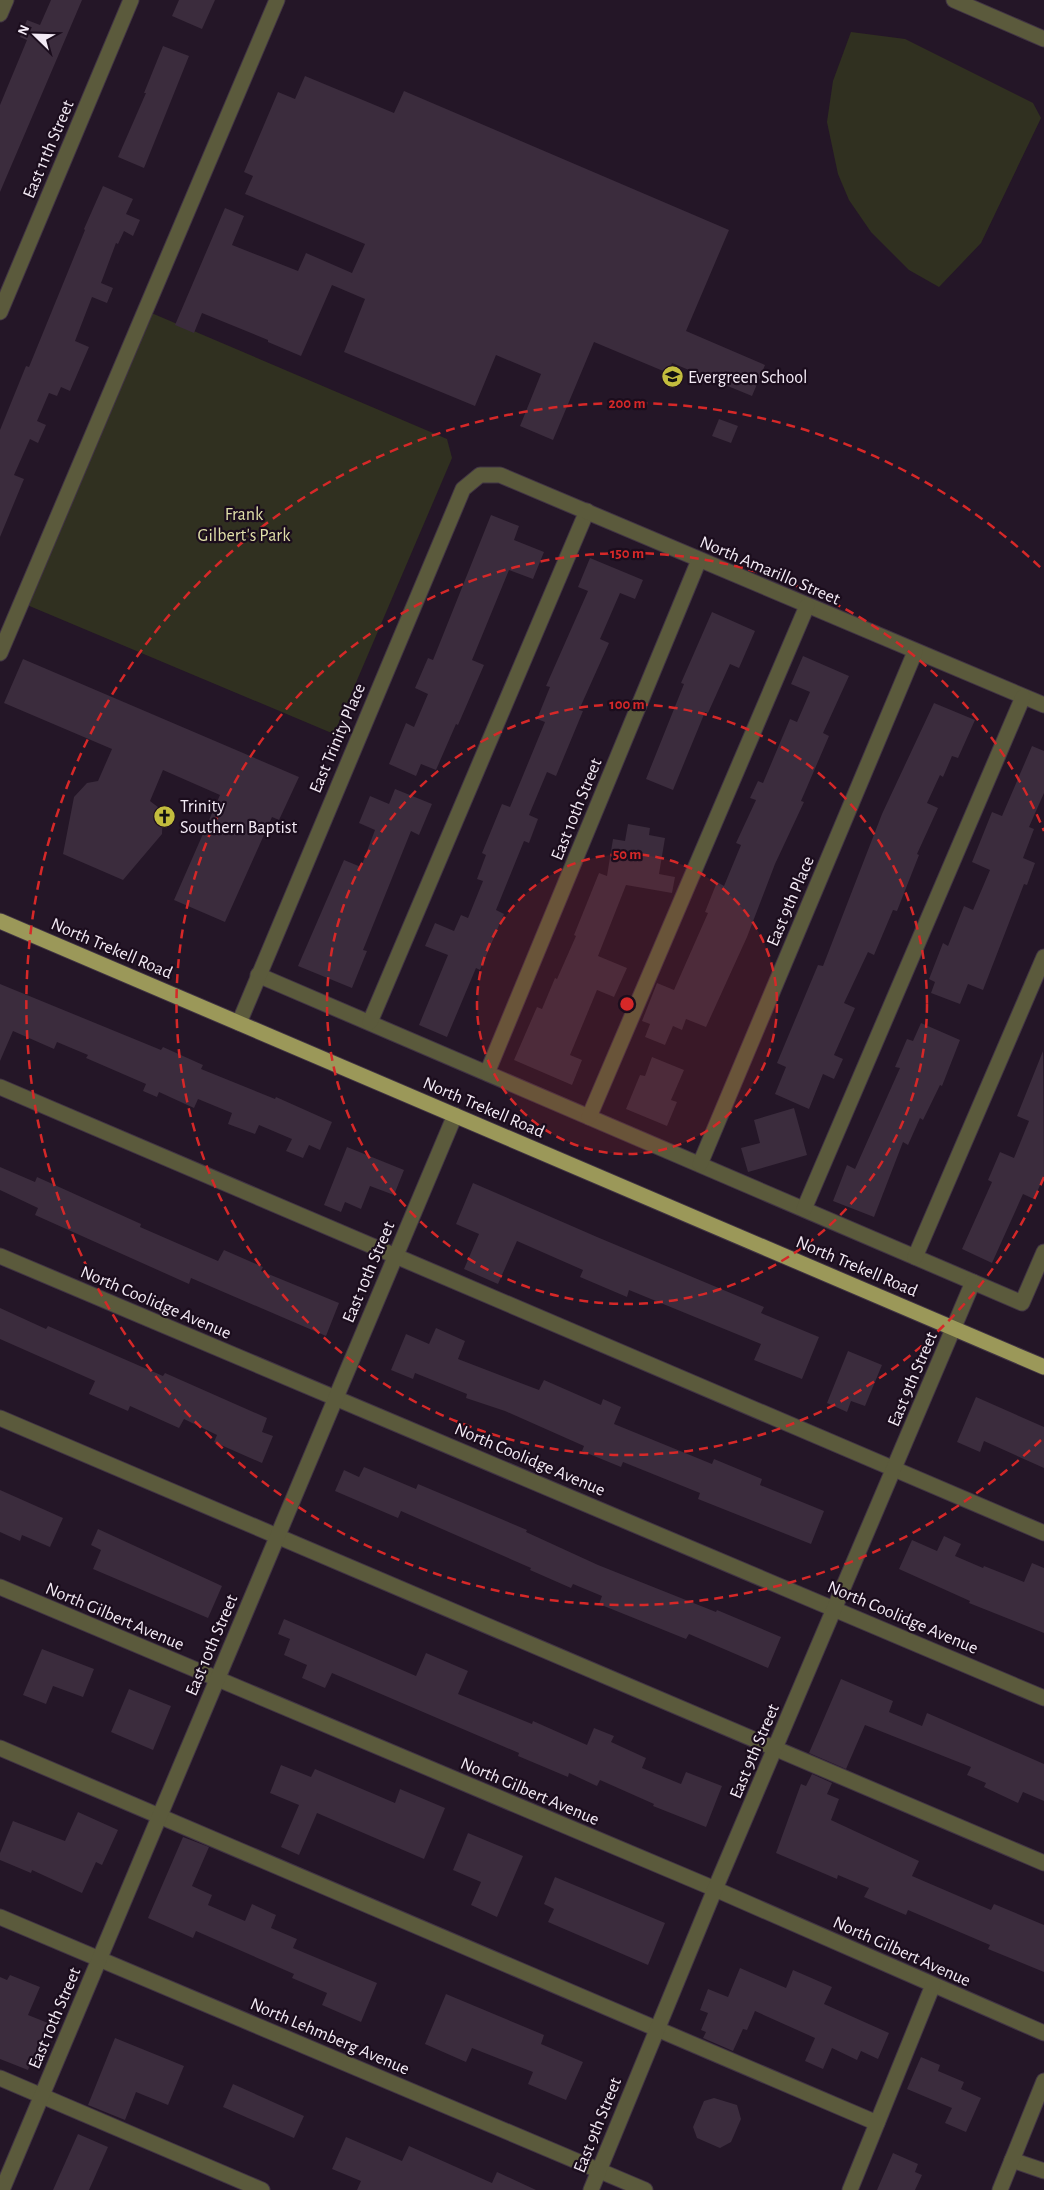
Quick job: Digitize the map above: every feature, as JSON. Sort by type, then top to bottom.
[{"type":"main road","name":"North Trekell Road","points":[[0,921],[1044,1367]]},
{"type":"street","points":[[0,14],[6,0]]},
{"type":"street","name":"East 11th Street","points":[[0,312],[131,0]]},
{"type":"street","points":[[0,653],[277,0]]},
{"type":"street","points":[[954,0],[1044,39]]},
{"type":"street","name":"North Amarillo Street","points":[[480,475],[500,475],[915,652],[1044,704]]},
{"type":"street","name":"East Trinity Place","points":[[239,1023],[463,489],[480,475]]},
{"type":"street","points":[[370,1022],[586,511]]},
{"type":"street","name":"East 10th Street","points":[[487,1073],[699,560]]},
{"type":"street","points":[[589,1116],[806,606]]},
{"type":"street","name":"East 9th Place","points":[[700,1164],[915,652]]},
{"type":"street","points":[[804,1209],[1024,697]]},
{"type":"street","points":[[915,1257],[1044,957]]},
{"type":"street","name":"North Trekell Road","points":[[258,975],[1022,1303],[1044,1252]]},
{"type":"street","points":[[0,1087],[1044,1533]]},
{"type":"street","name":"East 10th Street","points":[[2,2190],[455,1115]]},
{"type":"street","name":"North Coolidge Avenue","points":[[0,1256],[836,1608],[1044,1698]]},
{"type":"street","points":[[954,1328],[973,1282]]},
{"type":"street","name":"East 9th Street","points":[[591,2190],[715,1890],[954,1328]]},
{"type":"street","points":[[0,1418],[1044,1863]]},
{"type":"street","name":"North Gilbert Avenue","points":[[0,1587],[715,1890],[1044,2033]]},
{"type":"street","points":[[0,1748],[877,2123]]},
{"type":"street","name":"North Lehmberg Avenue","points":[[0,1917],[645,2190]]},
{"type":"street","points":[[850,2190],[933,1985]]},
{"type":"street","points":[[0,2078],[262,2190]]},
{"type":"street","points":[[1000,2190],[1043,2088]]},
{"type":"street","points":[[1012,2160],[1044,2171]]},
{"type":"green space","points":[[851,32],[905,39],[1033,103],[1041,118],[981,243],[939,287],[909,270],[871,232],[849,200],[838,174],[827,122],[833,81]]},
{"type":"green space","name":"Frank Gilbert's Park","points":[[142,309],[447,439],[452,458],[334,734],[20,602]]},
{"type":"building","points":[[51,0],[82,0],[0,192],[0,105],[27,40],[20,37],[27,20],[40,25]]},
{"type":"building","points":[[179,0],[215,0],[202,29],[172,16]]},
{"type":"building","points":[[163,46],[189,56],[144,168],[118,157],[146,93],[144,93]]},
{"type":"building","points":[[305,76],[394,113],[404,91],[729,230],[686,331],[765,365],[752,396],[672,363],[668,373],[594,342],[553,440],[520,426],[541,374],[496,355],[475,406],[344,352],[365,299],[332,285],[301,356],[268,342],[268,340],[202,313],[194,333],[175,325],[225,208],[244,216],[232,245],[298,271],[306,253],[352,273],[365,244],[245,194],[253,176],[244,172],[278,92],[295,99]]},
{"type":"building","points":[[103,186],[133,199],[126,214],[140,220],[133,236],[124,231],[118,244],[116,243],[101,283],[113,288],[107,303],[92,297],[75,341],[89,347],[70,391],[61,387],[57,396],[49,393],[37,421],[46,425],[38,443],[30,439],[14,475],[24,479],[0,537],[0,430],[26,366],[29,367]]},
{"type":"building","points":[[719,419],[738,426],[731,443],[712,436]]},
{"type":"building","points":[[491,515],[519,526],[514,540],[544,552],[533,579],[509,570],[472,660],[484,665],[458,725],[456,724],[436,770],[421,764],[416,776],[389,764],[406,723],[414,727],[428,694],[415,688],[428,658],[433,660]]},
{"type":"building","points":[[590,558],[643,580],[635,599],[620,593],[600,639],[609,643],[579,710],[583,711],[556,776],[547,772],[529,815],[538,819],[529,843],[524,841],[496,910],[504,914],[480,970],[476,968],[447,1037],[419,1025],[448,955],[425,946],[435,923],[454,931],[461,915],[468,918],[483,881],[477,879],[486,855],[482,853],[502,804],[510,807],[545,722],[537,719],[550,687],[546,686],[588,591],[578,587]]},
{"type":"building","points":[[712,612],[755,631],[739,668],[730,664],[708,713],[705,712],[673,790],[646,779],[684,684],[681,683]]},
{"type":"building","points":[[803,656],[849,676],[823,733],[829,736],[801,801],[804,802],[775,864],[747,937],[706,1027],[686,1019],[682,1030],[673,1026],[665,1045],[645,1037],[650,1024],[642,1021],[657,983],[674,990],[708,913],[705,912],[717,882],[724,886],[741,845],[736,843],[756,800],[750,798],[758,781],[763,783],[790,719],[797,722],[810,692],[791,684]]},
{"type":"building","points":[[23,659],[299,777],[279,820],[272,817],[225,922],[174,900],[220,795],[163,770],[150,801],[163,811],[162,834],[123,880],[63,854],[74,797],[87,783],[98,781],[112,749],[4,703]]},
{"type":"building","points":[[934,703],[975,720],[958,758],[952,756],[943,777],[940,775],[927,803],[938,808],[917,854],[919,855],[897,911],[893,910],[874,955],[868,952],[844,1003],[855,1008],[834,1055],[843,1059],[834,1079],[823,1074],[809,1109],[775,1094],[786,1067],[777,1063],[818,965],[823,966],[882,814]]},
{"type":"building","points":[[1032,746],[1044,751],[1044,793],[1029,827],[1034,829],[1023,858],[1035,863],[1027,885],[1024,884],[983,990],[968,984],[960,1004],[931,993],[935,982],[929,979],[943,943],[948,946],[964,906],[973,910],[990,870],[972,862],[992,812],[1002,816]]},
{"type":"building","points":[[395,789],[432,804],[419,835],[411,831],[363,950],[367,951],[352,988],[298,966],[344,860],[361,867],[375,830],[359,823],[370,796],[389,804]]},
{"type":"building","points":[[628,824],[650,828],[649,835],[665,838],[659,874],[675,877],[672,893],[626,885],[598,956],[627,968],[614,997],[597,990],[570,1055],[582,1060],[572,1085],[514,1060],[537,1007],[542,1009],[555,978],[557,979],[576,936],[574,935],[599,873],[607,876],[613,839],[625,841]]},
{"type":"building","points":[[0,984],[161,1050],[163,1047],[203,1065],[201,1069],[275,1099],[276,1097],[332,1122],[320,1150],[309,1145],[303,1158],[286,1151],[292,1139],[259,1125],[255,1134],[228,1124],[232,1113],[198,1099],[194,1108],[159,1092],[157,1097],[143,1091],[146,1084],[86,1058],[88,1055],[57,1042],[54,1049],[13,1031],[0,1061]]},
{"type":"building","points":[[921,1023],[960,1040],[942,1086],[940,1085],[923,1120],[920,1118],[908,1145],[903,1142],[874,1217],[833,1201],[847,1165],[855,1169],[900,1068],[895,1067],[907,1039],[913,1041]]},
{"type":"building","points":[[1043,1051],[1044,1176],[1034,1199],[1023,1194],[992,1263],[962,1249],[992,1182],[988,1180],[1000,1152],[1014,1158],[1029,1121],[1017,1116]]},
{"type":"building","points":[[652,1057],[684,1070],[671,1100],[677,1102],[667,1126],[626,1109],[640,1075],[645,1076]]},
{"type":"building","points":[[794,1108],[807,1155],[748,1172],[741,1148],[760,1143],[754,1120]]},
{"type":"building","points":[[347,1147],[404,1170],[394,1195],[370,1186],[361,1209],[345,1202],[341,1212],[324,1205]]},
{"type":"building","points":[[0,1167],[35,1182],[37,1177],[141,1224],[140,1227],[218,1261],[224,1250],[263,1267],[261,1271],[339,1303],[326,1336],[191,1278],[189,1284],[35,1215],[38,1208],[0,1190]]},
{"type":"building","points":[[473,1183],[764,1307],[761,1313],[819,1337],[802,1379],[754,1360],[761,1344],[629,1290],[627,1297],[580,1277],[583,1270],[517,1241],[498,1284],[464,1269],[479,1234],[456,1224]]},
{"type":"building","points":[[0,1308],[46,1329],[48,1326],[163,1376],[165,1373],[267,1418],[262,1432],[273,1436],[262,1463],[214,1442],[217,1435],[184,1419],[179,1428],[130,1406],[128,1411],[89,1394],[95,1381],[0,1339]]},
{"type":"building","points":[[436,1328],[465,1341],[458,1359],[539,1390],[544,1380],[601,1405],[603,1399],[621,1407],[614,1424],[712,1464],[714,1459],[762,1479],[760,1485],[824,1511],[811,1544],[698,1499],[700,1493],[623,1462],[621,1467],[582,1451],[584,1446],[505,1411],[466,1398],[467,1394],[415,1373],[413,1379],[391,1370],[406,1334],[429,1344]]},
{"type":"building","points":[[848,1351],[882,1365],[865,1406],[851,1401],[847,1412],[827,1403]]},
{"type":"building","points":[[976,1397],[1044,1427],[1044,1468],[984,1441],[980,1452],[957,1442]]},
{"type":"building","points":[[364,1467],[416,1489],[418,1484],[527,1530],[526,1532],[598,1565],[716,1612],[717,1610],[781,1637],[768,1668],[689,1634],[686,1639],[599,1604],[602,1596],[573,1584],[571,1588],[530,1570],[531,1568],[401,1511],[398,1518],[335,1491],[344,1470],[359,1477]]},
{"type":"building","points":[[0,1490],[63,1518],[50,1547],[22,1535],[20,1541],[0,1532]]},
{"type":"building","points":[[98,1529],[222,1586],[208,1618],[93,1569],[101,1550],[91,1545]]},
{"type":"building","points":[[944,1536],[961,1544],[955,1556],[1024,1582],[1032,1563],[1044,1568],[1044,1633],[969,1603],[970,1601],[899,1569],[912,1540],[937,1551]]},
{"type":"building","points":[[284,1619],[416,1676],[426,1653],[468,1671],[458,1694],[532,1724],[533,1721],[587,1745],[594,1728],[614,1736],[611,1742],[646,1758],[642,1768],[681,1784],[686,1772],[722,1786],[706,1827],[653,1806],[654,1804],[600,1780],[597,1786],[569,1773],[568,1777],[518,1756],[519,1753],[332,1673],[325,1688],[302,1678],[307,1665],[284,1655],[290,1639],[278,1634]]},
{"type":"building","points":[[42,1649],[94,1669],[83,1697],[53,1686],[46,1704],[23,1695]]},
{"type":"building","points":[[841,1679],[893,1701],[889,1712],[922,1726],[927,1713],[1044,1764],[1044,1801],[1023,1792],[1018,1803],[984,1787],[986,1783],[967,1775],[971,1767],[865,1725],[846,1769],[809,1753]]},
{"type":"building","points":[[129,1689],[171,1706],[153,1750],[111,1732]]},
{"type":"building","points":[[281,1765],[311,1777],[315,1769],[395,1803],[400,1789],[445,1808],[424,1859],[317,1813],[299,1855],[281,1847],[299,1805],[270,1793]]},
{"type":"building","points":[[812,1774],[832,1783],[827,1794],[839,1799],[831,1820],[919,1861],[912,1876],[991,1910],[994,1904],[1044,1925],[1044,1972],[988,1949],[990,1945],[908,1910],[906,1915],[864,1897],[869,1888],[838,1875],[837,1879],[776,1853],[801,1784],[806,1786]]},
{"type":"building","points":[[78,1812],[118,1830],[102,1865],[96,1862],[82,1893],[32,1870],[31,1873],[0,1860],[0,1853],[13,1821],[65,1841]]},
{"type":"building","points":[[468,1833],[523,1856],[497,1917],[471,1905],[481,1882],[453,1870]]},
{"type":"building","points":[[183,1837],[209,1847],[192,1886],[212,1895],[208,1905],[245,1921],[252,1904],[276,1915],[271,1928],[297,1939],[293,1948],[377,1983],[361,2022],[322,2005],[327,1993],[292,1978],[294,1974],[196,1931],[193,1938],[148,1918]]},
{"type":"building","points":[[555,1877],[665,1923],[648,1965],[548,1922],[554,1909],[544,1904]]},
{"type":"building","points":[[740,1968],[786,1988],[793,1970],[832,1987],[824,2004],[889,2033],[878,2059],[861,2051],[857,2060],[832,2048],[823,2069],[805,2061],[815,2038],[755,2011],[747,2030],[743,2029],[733,2051],[703,2038],[706,2032],[701,2030],[708,2013],[700,2010],[708,1989],[728,1997]]},
{"type":"building","points":[[10,1975],[40,1987],[28,2015],[48,2023],[28,2070],[0,2059],[0,1977],[7,1980]]},
{"type":"building","points":[[446,1994],[544,2035],[541,2044],[583,2062],[566,2100],[528,2084],[533,2072],[472,2048],[466,2062],[425,2044]]},
{"type":"building","points":[[115,2038],[184,2066],[168,2105],[136,2092],[125,2120],[88,2105]]},
{"type":"building","points":[[921,2057],[940,2065],[938,2071],[964,2082],[961,2089],[981,2098],[966,2132],[945,2123],[952,2108],[907,2089]]},
{"type":"building","points":[[233,2084],[304,2116],[294,2138],[223,2107]]},
{"type":"building","points":[[714,2098],[737,2105],[741,2119],[731,2142],[720,2148],[697,2138],[693,2127],[704,2101]]},
{"type":"building","points":[[78,2134],[108,2147],[89,2190],[53,2190]]},
{"type":"building","points":[[346,2137],[402,2161],[409,2146],[492,2183],[497,2172],[536,2190],[357,2190],[361,2181],[332,2169]]},
{"type":"building","points":[[893,2153],[918,2164],[915,2172],[922,2175],[915,2190],[877,2190]]},
{"type":"place","name":"Evergreen School","points":[[672,377]]},
{"type":"place","name":"Trinity Southern Baptist","points":[[164,816]]}]
